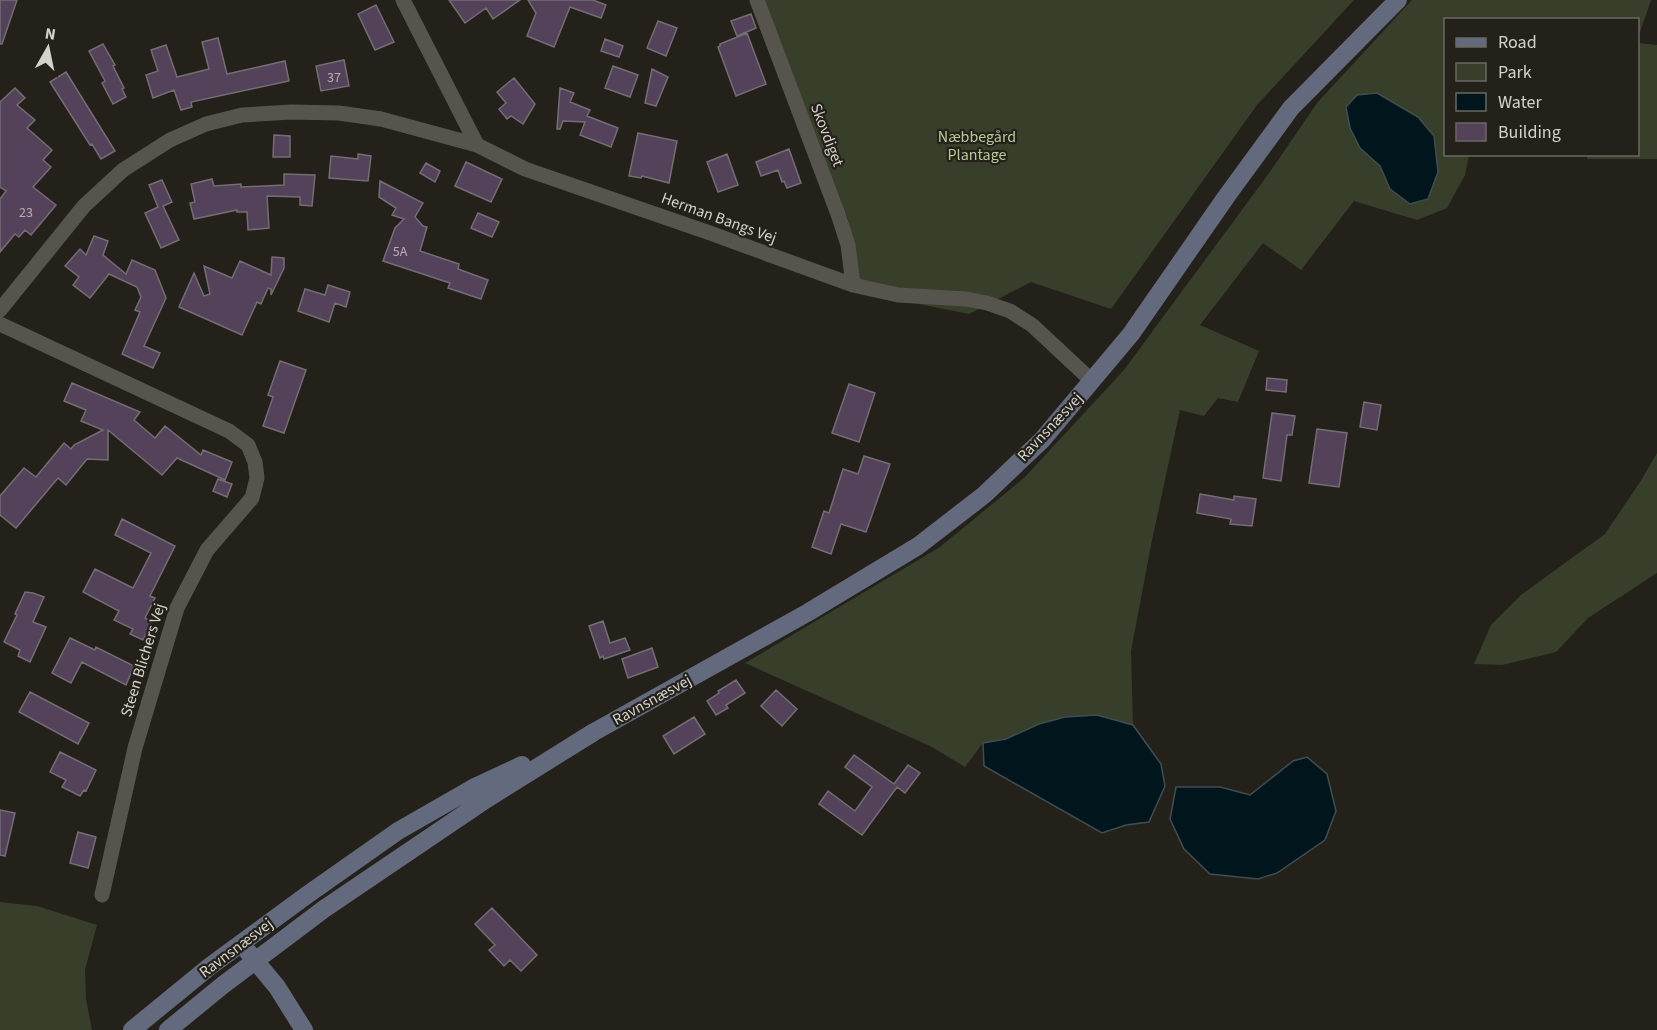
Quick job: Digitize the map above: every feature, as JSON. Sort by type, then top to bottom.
[{"type":"main road","name":"Ravnsnæsvej","points":[[168,1030],[324,909],[485,800],[594,732],[807,613],[918,546],[984,495],[1041,440],[1131,334],[1291,108],[1398,0]]},
{"type":"main road","name":"Ravnsnæsvej","points":[[132,1030],[209,967],[398,831],[473,788],[594,732]]},
{"type":"main road","points":[[241,944],[277,987],[304,1030]]},
{"type":"street","points":[[403,0],[477,145]]},
{"type":"street","name":"Skovdiget","points":[[757,0],[838,214],[848,245],[853,285]]},
{"type":"street","name":"Herman Bangs Vej","points":[[0,310],[84,206],[123,170],[170,140],[206,124],[242,115],[291,112],[339,113],[381,119],[477,145],[525,169],[853,285],[898,295],[966,299],[1010,311],[1032,325],[1092,381]]},
{"type":"street","name":"Steen Blichers Vej","points":[[0,324],[229,431],[248,445],[255,462],[257,478],[252,498],[207,550],[177,608],[135,748],[102,895]]},
{"type":"green space","name":"Næbbegård Plantage","points":[[764,0],[1354,0],[1257,105],[1111,309],[1031,282],[969,314],[854,291],[848,219]]},
{"type":"green space","points":[[1412,0],[1651,0],[1639,35],[1639,18],[1444,18],[1444,156],[1469,156],[1465,175],[1447,208],[1417,220],[1354,201],[1301,270],[1263,243],[1200,325],[1259,351],[1238,402],[1218,398],[1204,416],[1180,410],[1131,651],[1133,725],[1097,715],[1065,718],[1039,724],[1006,739],[983,743],[965,767],[932,747],[745,663],[940,547],[1024,478],[1124,370],[1272,169],[1317,103]]},
{"type":"green space","points":[[1639,43],[1657,45],[1657,159],[1587,159],[1588,156],[1639,156]]},
{"type":"green space","points":[[1657,453],[1657,573],[1588,618],[1556,652],[1502,665],[1474,664],[1491,625],[1521,595],[1605,534]]},
{"type":"green space","points":[[0,902],[37,906],[97,925],[85,970],[86,999],[92,1030],[0,1030]]},
{"type":"water","points":[[1377,93],[1418,117],[1434,136],[1438,172],[1428,199],[1410,204],[1390,189],[1380,166],[1360,148],[1350,128],[1346,107],[1357,95]]},
{"type":"water","points":[[1097,715],[1133,725],[1161,764],[1165,786],[1149,822],[1126,825],[1102,833],[984,766],[983,743],[1006,739],[1039,724],[1065,717]]},
{"type":"water","points":[[1307,757],[1327,774],[1336,811],[1325,840],[1277,873],[1258,879],[1210,874],[1184,849],[1170,819],[1176,787],[1220,787],[1250,795],[1293,761]]},
{"type":"building","points":[[0,0],[17,0],[2,44],[0,44]]},
{"type":"building","points":[[449,0],[520,0],[493,19],[486,8],[465,23]]},
{"type":"building","points":[[528,0],[593,0],[606,5],[601,18],[570,7],[554,47],[527,36],[536,13]]},
{"type":"building","points":[[376,5],[394,42],[375,50],[358,14]]},
{"type":"building","points":[[751,14],[756,28],[737,36],[731,21]]},
{"type":"building","points":[[658,21],[677,28],[666,56],[647,48]]},
{"type":"building","points":[[747,33],[766,84],[736,96],[718,47],[720,44]]},
{"type":"building","points":[[218,38],[227,74],[285,61],[289,81],[191,102],[192,107],[181,110],[174,90],[153,98],[146,75],[158,71],[151,50],[166,45],[177,77],[209,69],[202,42]]},
{"type":"building","points":[[605,39],[623,46],[619,57],[601,51]]},
{"type":"building","points":[[103,44],[115,65],[113,66],[126,97],[113,104],[102,83],[105,81],[89,51]]},
{"type":"building","points":[[344,60],[349,86],[321,91],[316,66]]},
{"type":"building","points":[[613,66],[638,75],[630,97],[605,88]]},
{"type":"building","points":[[652,69],[668,77],[656,106],[645,103]]},
{"type":"building","points":[[66,72],[115,151],[101,159],[50,82]]},
{"type":"building","points":[[514,78],[535,104],[523,124],[511,116],[507,119],[499,109],[506,103],[497,92]]},
{"type":"building","points":[[15,88],[25,98],[17,105],[35,120],[27,128],[52,150],[43,160],[51,167],[33,187],[56,205],[31,235],[25,230],[19,237],[15,234],[0,252],[0,199],[6,191],[0,187],[0,102]]},
{"type":"building","points":[[560,88],[574,93],[570,102],[590,110],[587,116],[618,128],[611,147],[580,135],[585,122],[563,121],[560,129],[557,129]]},
{"type":"building","points":[[638,133],[677,141],[669,183],[642,176],[641,178],[629,176]]},
{"type":"building","points":[[274,135],[290,136],[290,157],[273,157]]},
{"type":"building","points":[[789,149],[801,183],[787,188],[778,170],[761,176],[756,162]]},
{"type":"building","points":[[358,154],[371,156],[368,181],[329,178],[331,156],[358,159]]},
{"type":"building","points":[[727,154],[738,185],[718,192],[707,162]]},
{"type":"building","points":[[466,162],[502,179],[491,202],[455,186]]},
{"type":"building","points":[[426,163],[440,171],[435,182],[420,173]]},
{"type":"building","points":[[284,174],[315,175],[312,206],[300,205],[300,197],[267,196],[269,228],[248,230],[247,212],[237,212],[237,210],[194,219],[190,203],[195,202],[191,184],[212,179],[214,186],[284,185]]},
{"type":"building","points":[[162,180],[172,202],[163,206],[179,240],[161,248],[145,213],[158,207],[149,185]]},
{"type":"building","points":[[380,181],[423,203],[415,217],[427,227],[420,251],[459,264],[458,269],[488,280],[481,299],[448,288],[450,283],[383,261],[395,228],[404,219],[392,215],[396,208],[379,197]]},
{"type":"building","points":[[478,213],[499,222],[492,237],[471,228]]},
{"type":"building","points":[[94,236],[108,241],[103,255],[126,274],[132,260],[155,270],[166,298],[144,346],[160,353],[153,368],[122,354],[140,312],[135,310],[141,297],[137,287],[109,274],[90,298],[73,285],[79,277],[65,266],[80,249],[86,255]]},
{"type":"building","points":[[272,257],[284,258],[284,268],[271,295],[271,289],[268,288],[261,304],[257,302],[242,335],[179,307],[194,273],[204,296],[210,294],[204,266],[232,278],[240,261],[271,275]]},
{"type":"building","points":[[328,285],[350,292],[346,307],[335,303],[329,322],[298,311],[305,289],[325,295]]},
{"type":"building","points":[[280,361],[306,370],[284,433],[263,426],[273,397],[268,395]]},
{"type":"building","points":[[1267,378],[1287,380],[1286,392],[1266,390]]},
{"type":"building","points":[[72,383],[140,412],[134,420],[155,438],[165,426],[201,455],[203,450],[232,462],[225,480],[177,458],[162,475],[108,430],[108,460],[87,459],[66,485],[58,478],[16,528],[0,515],[0,496],[24,468],[36,477],[64,443],[71,449],[74,445],[103,430],[81,421],[86,410],[64,401]]},
{"type":"building","points":[[849,384],[875,393],[859,442],[832,433]]},
{"type":"building","points":[[1364,402],[1381,405],[1377,430],[1360,427]]},
{"type":"building","points":[[1272,413],[1295,416],[1292,435],[1287,435],[1281,481],[1263,478]]},
{"type":"building","points":[[1317,429],[1347,433],[1339,487],[1309,483]]},
{"type":"building","points":[[864,456],[890,464],[866,532],[841,524],[831,554],[812,547],[824,511],[829,513],[843,469],[858,474]]},
{"type":"building","points":[[218,479],[232,484],[227,497],[213,491]]},
{"type":"building","points":[[1200,494],[1234,500],[1234,496],[1256,499],[1252,526],[1230,524],[1231,519],[1197,513]]},
{"type":"building","points":[[122,519],[175,546],[150,596],[155,598],[145,618],[152,622],[143,640],[130,634],[133,629],[114,620],[119,611],[83,592],[95,569],[133,588],[151,553],[115,535]]},
{"type":"building","points":[[25,592],[44,597],[33,622],[46,627],[30,662],[18,656],[20,650],[4,642]]},
{"type":"building","points":[[603,621],[610,643],[625,638],[630,650],[604,659],[603,656],[600,658],[589,626]]},
{"type":"building","points":[[70,638],[95,650],[96,647],[134,666],[126,685],[82,662],[71,683],[52,673]]},
{"type":"building","points":[[652,648],[658,667],[628,678],[622,659]]},
{"type":"building","points":[[736,680],[745,693],[726,705],[728,708],[716,715],[707,701]]},
{"type":"building","points":[[776,690],[797,709],[782,726],[761,706]]},
{"type":"building","points":[[30,692],[89,723],[78,744],[19,712]]},
{"type":"building","points":[[694,717],[705,734],[674,754],[663,736]]},
{"type":"building","points":[[60,752],[96,770],[86,791],[84,790],[80,796],[62,787],[66,780],[50,772]]},
{"type":"building","points":[[854,755],[894,784],[908,765],[920,773],[905,793],[897,787],[862,835],[819,804],[828,791],[855,811],[872,787],[845,767]]},
{"type":"building","points":[[0,810],[15,813],[5,856],[0,855]]},
{"type":"building","points":[[78,832],[96,837],[88,868],[70,863]]},
{"type":"building","points":[[492,908],[537,955],[521,971],[510,960],[504,966],[489,950],[495,945],[475,924]]}]
